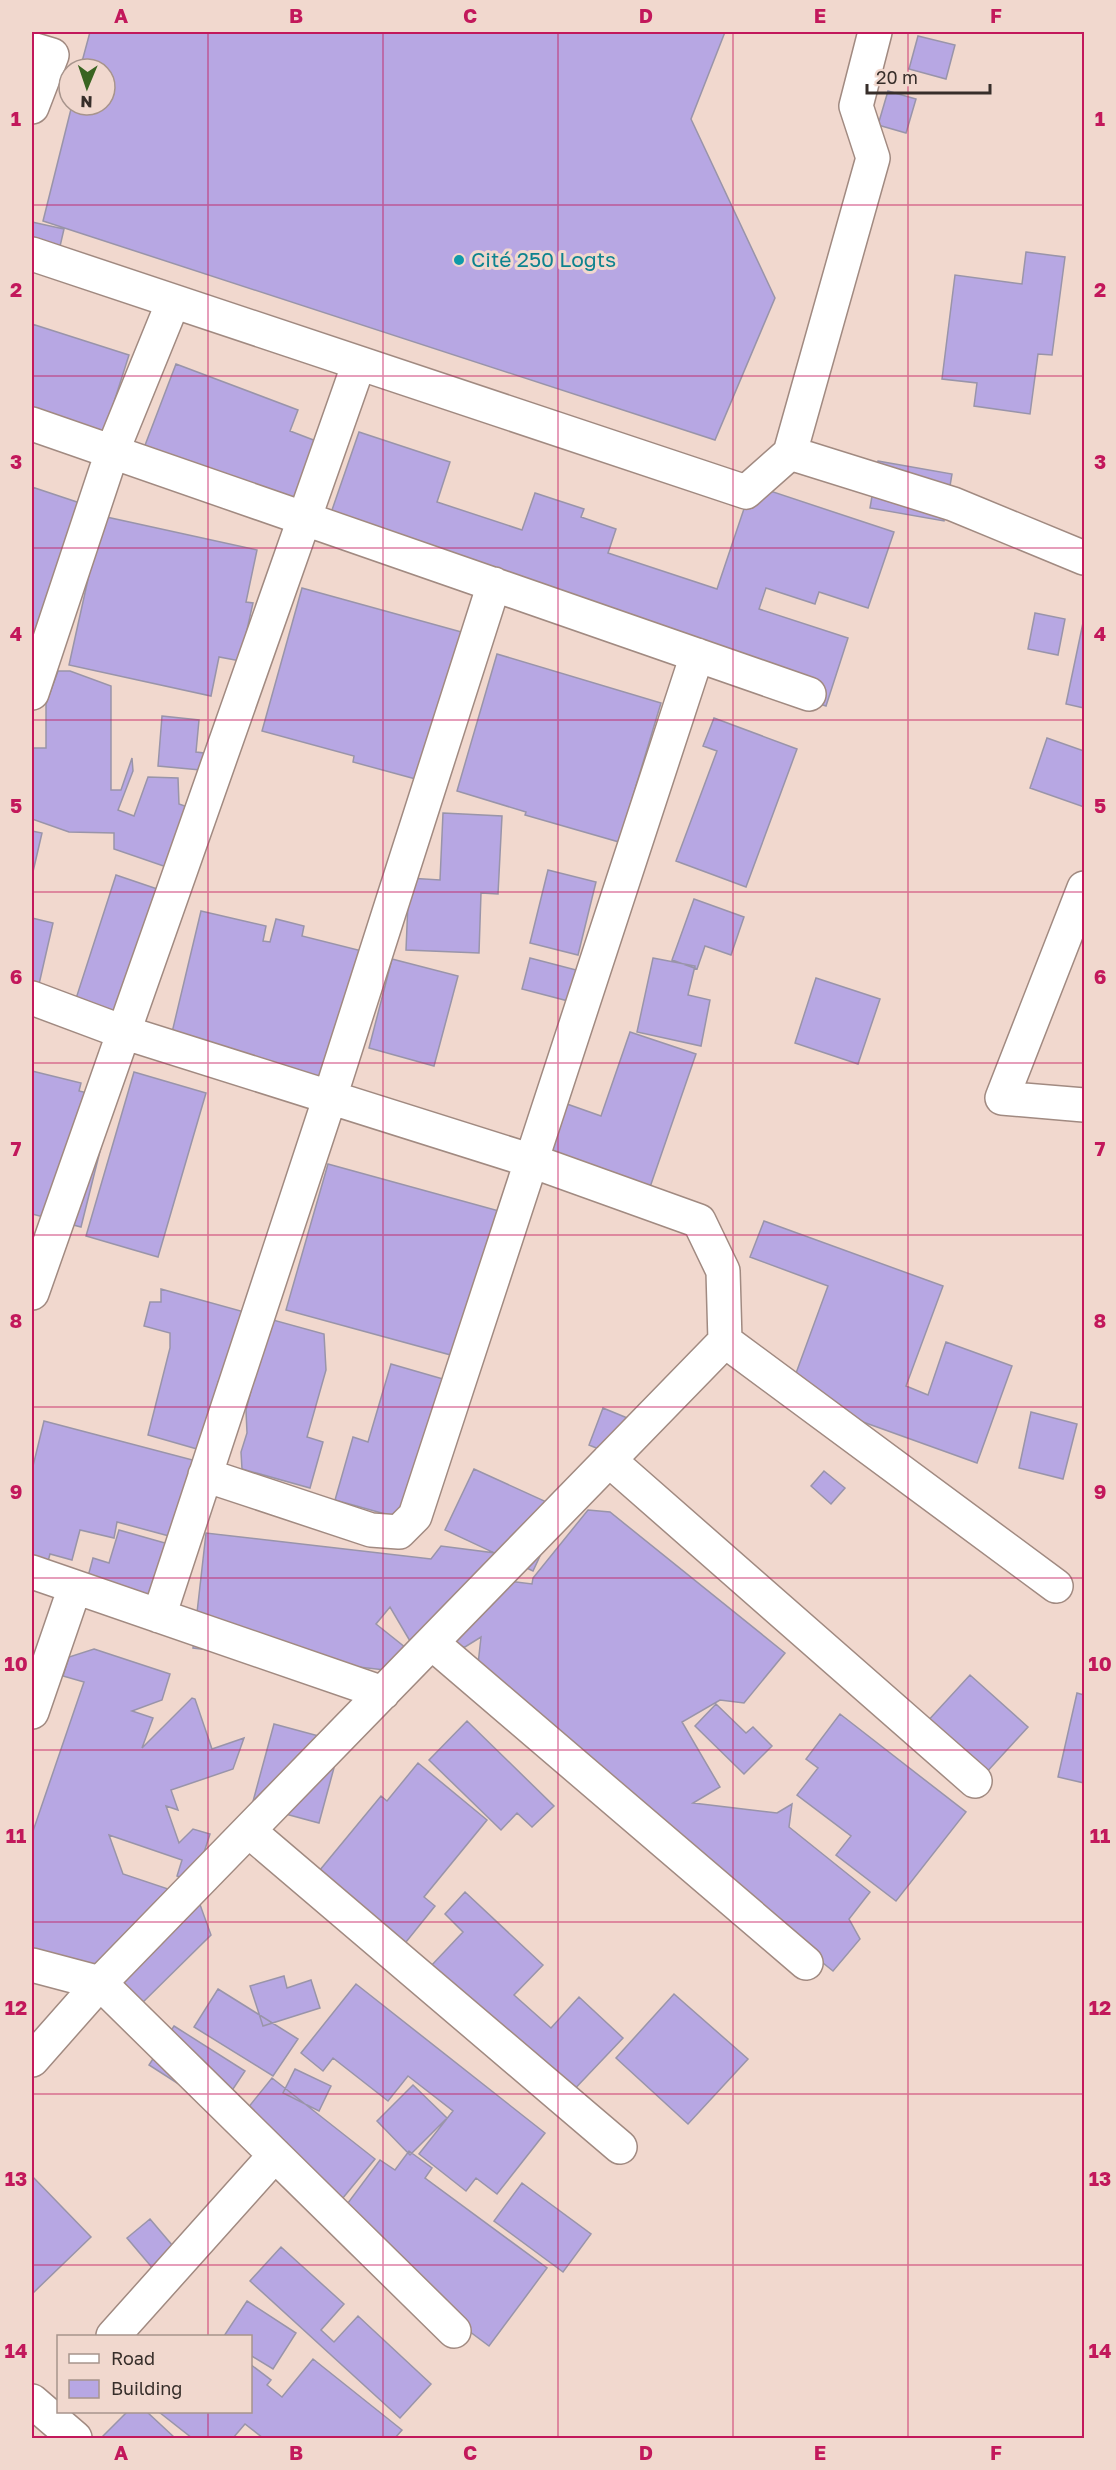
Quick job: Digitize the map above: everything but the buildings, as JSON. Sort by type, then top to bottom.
[{"type":"street","points":[[32,254],[746,492],[790,453],[873,158],[856,106],[875,32]]},
{"type":"street","points":[[32,49],[51,55],[32,107]]},
{"type":"street","points":[[32,693],[112,452],[173,302]]},
{"type":"street","points":[[32,1293],[44,1221],[123,1032],[359,363]]},
{"type":"street","points":[[32,424],[809,694]]},
{"type":"street","points":[[790,453],[953,504],[1084,558]]},
{"type":"street","points":[[159,1616],[330,1097],[494,584]]},
{"type":"street","points":[[205,1475],[371,1530],[399,1532],[415,1516],[697,655]]},
{"type":"street","points":[[1084,888],[1002,1098],[1084,1105]]},
{"type":"street","points":[[32,998],[123,1032],[532,1161],[699,1221],[723,1271],[725,1341],[100,1983],[32,2060]]},
{"type":"street","points":[[725,1341],[1056,1586]]},
{"type":"street","points":[[609,1460],[975,1781]]},
{"type":"street","points":[[32,1572],[383,1694]]},
{"type":"street","points":[[32,1712],[75,1587]]},
{"type":"street","points":[[432,1643],[806,1963]]},
{"type":"street","points":[[249,1831],[620,2147]]},
{"type":"street","points":[[32,1965],[100,1983],[454,2331]]},
{"type":"street","points":[[115,2335],[275,2155]]},
{"type":"street","points":[[45,2404],[75,2439]]},
{"type":"place","name":"Cité 250 Logts","points":[[459,260]]}]
